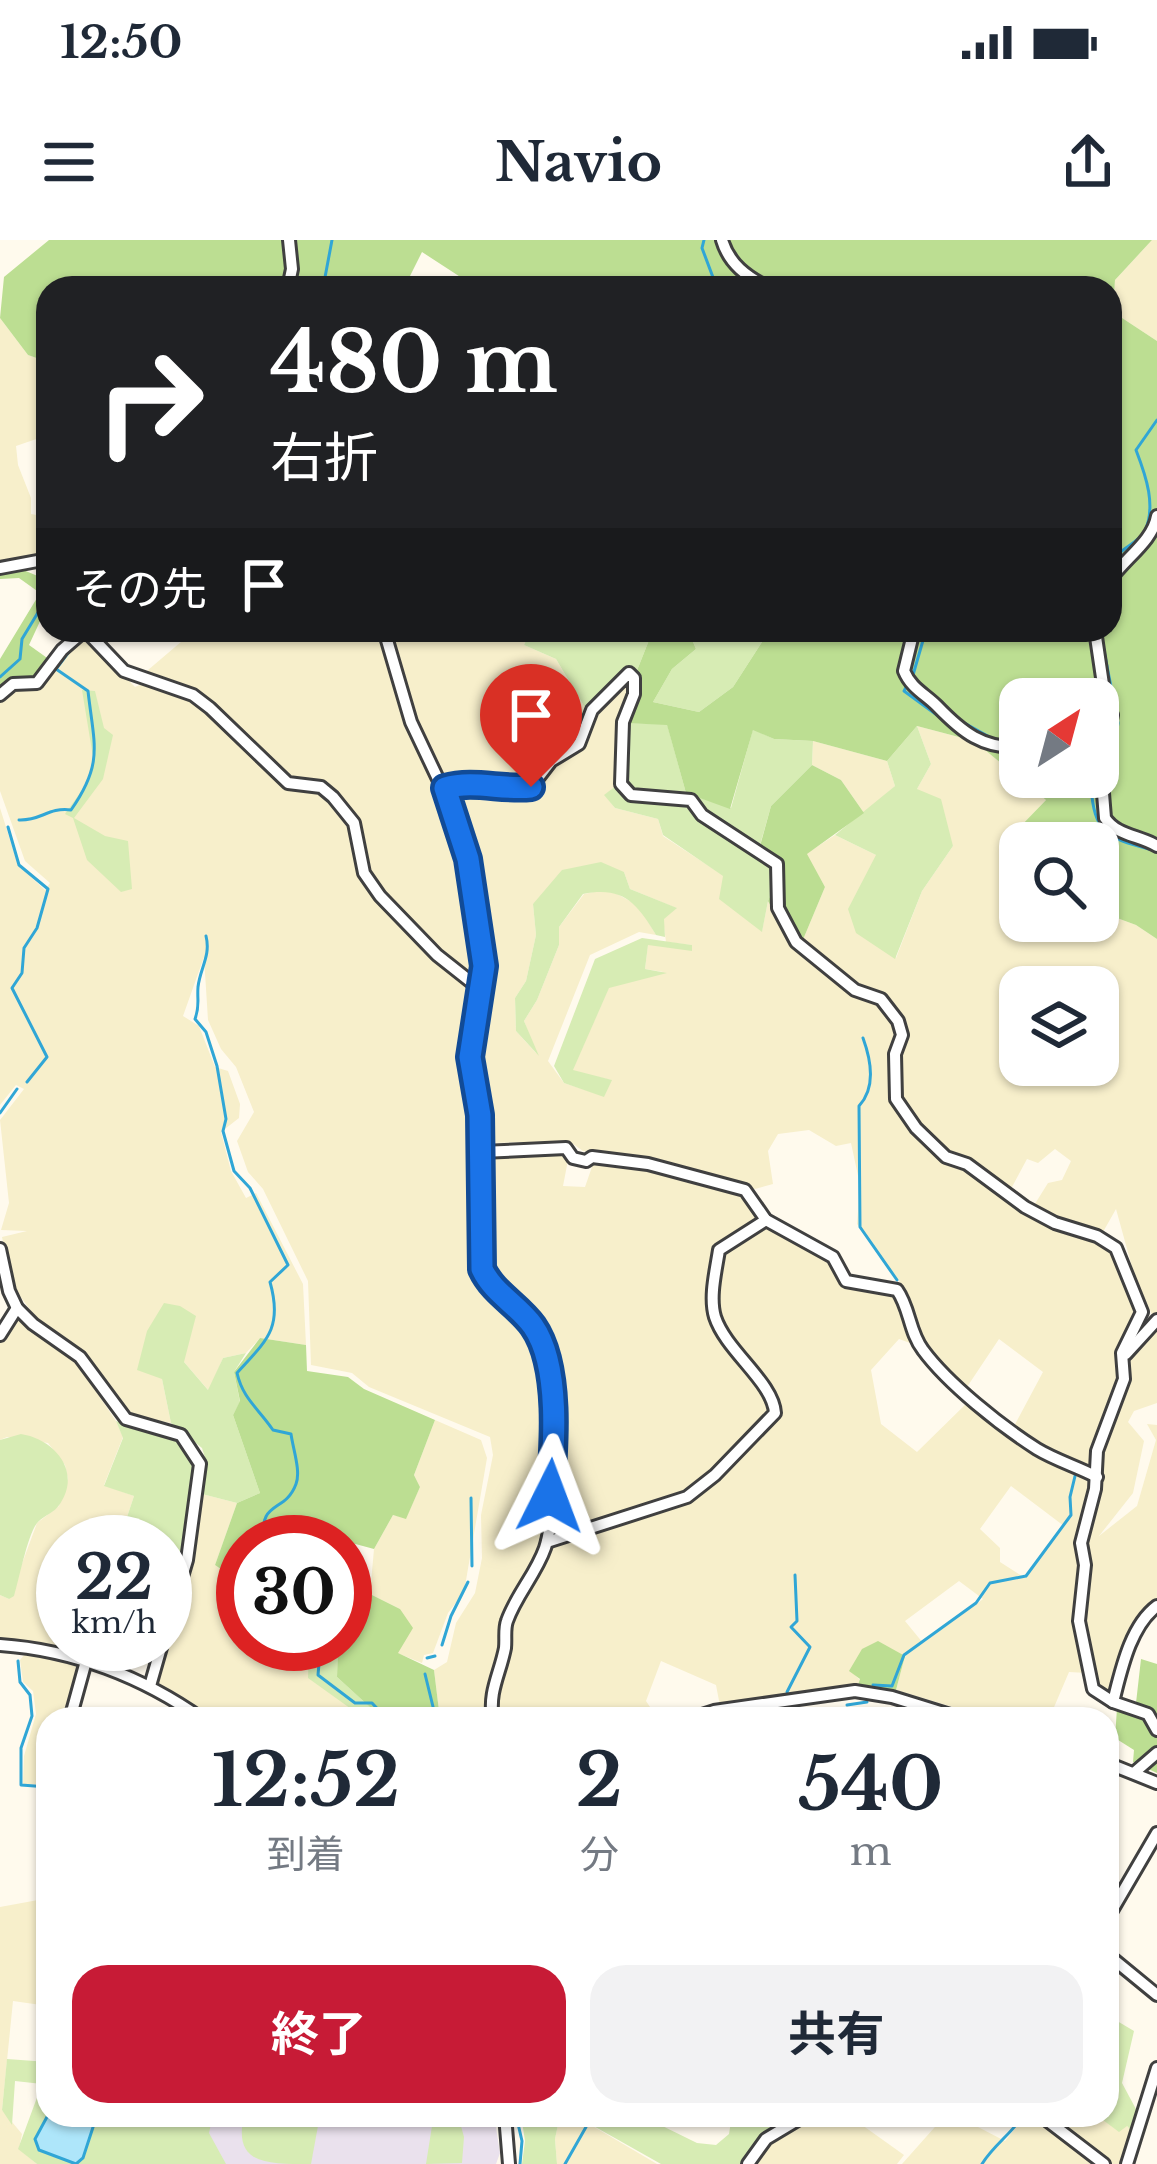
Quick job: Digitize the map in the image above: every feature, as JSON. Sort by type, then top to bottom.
[{"type":"street","points":[[290,240],[290,276]]},
{"type":"street","points":[[722,240],[726,253],[749,276]]},
{"type":"street","points":[[1122,562],[1145,540],[1157,516]]},
{"type":"street","points":[[0,568],[36,562]]},
{"type":"street","points":[[0,695],[14,684],[38,683],[71,642]]},
{"type":"street","points":[[96,642],[124,671],[193,695],[211,708],[288,783],[321,787],[333,797],[354,823],[364,873],[380,896],[437,955],[479,989]]},
{"type":"street","points":[[388,642],[411,722],[445,788],[468,859],[484,966],[470,1057],[480,1115],[482,1269],[488,1282],[534,1327],[544,1345],[550,1376],[554,1450],[547,1542],[506,1622],[505,1649],[491,1707]]},
{"type":"street","points":[[911,642],[904,671],[909,682],[945,717],[999,748]]},
{"type":"street","points":[[1097,642],[1102,678]]},
{"type":"street","points":[[445,788],[460,784],[531,787],[551,760],[579,744],[592,710],[629,673],[634,678],[634,694],[623,722],[624,790],[631,795],[692,800],[702,814],[777,864],[778,908],[796,942],[855,990],[881,999],[898,1021],[902,1035],[896,1054],[896,1099],[916,1128],[946,1156],[967,1164],[1039,1216],[1097,1236],[1116,1248],[1142,1312],[1125,1343],[1124,1378],[1097,1451],[1097,1477],[1081,1543],[1085,1565],[1079,1621],[1093,1689],[1148,1714],[1157,1730]]},
{"type":"street","points":[[1100,798],[1111,827],[1154,844]]},
{"type":"street","points":[[481,1152],[566,1148],[573,1158],[648,1164],[745,1190],[766,1220],[833,1257],[846,1280],[898,1290],[919,1346],[979,1404],[1039,1450],[1097,1477]]},
{"type":"street","points":[[547,1542],[687,1497],[776,1413],[774,1399],[742,1364],[715,1317],[713,1297],[719,1250],[766,1220]]},
{"type":"street","points":[[0,1249],[17,1308],[80,1357],[126,1419],[181,1435],[200,1464],[192,1523]]},
{"type":"street","points":[[0,1335],[17,1308]]},
{"type":"street","points":[[1124,1357],[1157,1320]]},
{"type":"street","points":[[1113,1702],[1123,1664],[1144,1619],[1157,1606]]},
{"type":"street","points":[[0,1645],[36,1652]]},
{"type":"street","points":[[73,1707],[83,1671]]},
{"type":"street","points":[[112,1671],[150,1686],[183,1707]]},
{"type":"street","points":[[150,1686],[154,1671]]},
{"type":"street","points":[[742,1707],[855,1691],[924,1707]]},
{"type":"street","points":[[1136,1772],[1157,1753]]},
{"type":"street","points":[[1119,1767],[1157,1783]]},
{"type":"street","points":[[1119,1898],[1157,1833]]},
{"type":"street","points":[[1119,1964],[1157,1995]]},
{"type":"street","points":[[1127,2164],[1157,2068]]},
{"type":"street","points":[[506,2127],[509,2164]]},
{"type":"street","points":[[748,2164],[766,2139],[786,2127]]},
{"type":"street","points":[[1056,2127],[1104,2164]]},
{"type":"shaded area","points":[[1157,240],[1157,341],[1122,318],[1119,276]]},
{"type":"shaded area","points":[[0,318],[28,355],[36,358],[36,439],[16,446],[31,514],[36,515],[36,558],[0,561]]},
{"type":"shaded area","points":[[81,642],[91,642],[135,687],[142,684],[185,697],[208,710],[288,789],[319,792],[356,838],[359,873],[475,992],[466,1069],[477,1127],[474,1259],[485,1286],[527,1324],[542,1359],[550,1446],[541,1549],[504,1615],[500,1655],[487,1686],[488,1707],[439,1707],[434,1670],[447,1662],[456,1623],[475,1593],[482,1558],[481,1515],[493,1455],[490,1437],[369,1387],[352,1373],[311,1365],[308,1281],[263,1189],[248,1172],[237,1141],[254,1112],[236,1067],[221,1049],[208,1020],[204,957],[183,1016],[199,1026],[215,1067],[228,1071],[240,1104],[239,1118],[221,1132],[231,1171],[246,1198],[256,1193],[303,1284],[306,1345],[260,1338],[246,1353],[223,1358],[209,1391],[184,1362],[162,1379],[171,1423],[138,1417],[117,1402],[88,1356],[41,1324],[13,1287],[2,1237],[27,1231],[1,1230],[9,1203],[0,1120],[24,1089],[16,1085],[0,1105],[0,808],[18,865],[45,890],[50,883],[25,861],[0,791],[0,700]]},
{"type":"shaded area","points":[[181,642],[386,642],[445,797],[480,964],[476,981],[428,941],[369,876],[360,822],[322,781],[289,780],[195,692],[141,676]]},
{"type":"shaded area","points":[[391,642],[525,642],[556,659],[587,711],[579,740],[523,786],[448,781],[413,718]]},
{"type":"shaded area","points":[[631,680],[617,785],[605,795],[615,808],[658,819],[663,836],[724,876],[762,931],[768,901],[786,935],[876,1000],[900,1033],[891,1053],[891,1103],[945,1163],[964,1168],[1044,1222],[1093,1238],[1116,1253],[1140,1317],[1117,1353],[1120,1381],[1092,1445],[1091,1468],[1044,1448],[1013,1428],[1043,1372],[999,1339],[967,1387],[922,1346],[899,1281],[857,1224],[860,1185],[851,1143],[836,1146],[809,1130],[778,1134],[768,1151],[773,1184],[755,1189],[651,1158],[583,1151],[569,1141],[487,1143],[473,1049],[488,968],[472,854],[451,790],[466,786],[528,791],[544,780],[552,762],[585,742],[593,716],[624,681]],"holes":[[[624,872],[630,889],[676,908],[663,919],[666,942],[692,945],[648,944],[645,969],[663,972],[609,987],[572,1071],[611,1080],[604,1096],[564,1083],[548,1061],[590,955],[639,932],[656,935],[639,906],[608,889],[584,894],[559,927],[559,945],[524,1021],[536,1053],[516,1031],[515,998],[526,981],[536,935],[533,904]]]},
{"type":"shaded area","points":[[917,726],[974,741],[999,761],[999,798],[1046,800],[1025,822],[999,822],[999,942],[1119,942],[1119,919],[1157,939],[1154,1319],[1134,1274],[1116,1209],[1103,1232],[1052,1218],[1033,1207],[1048,1183],[1062,1180],[1071,1161],[1055,1149],[1038,1163],[1027,1159],[1012,1187],[999,1185],[951,1157],[916,1126],[901,1099],[900,1057],[907,1026],[884,996],[853,984],[802,942],[825,887],[806,854],[835,835],[876,855],[896,958],[922,891],[953,846],[917,789],[931,764]]},
{"type":"shaded area","points":[[813,741],[887,761],[895,786],[864,813],[841,780],[812,765]]},
{"type":"shaded area","points":[[552,1150],[569,1155],[563,1186],[585,1187],[594,1161],[644,1167],[751,1195],[765,1224],[829,1261],[839,1281],[867,1290],[887,1289],[899,1301],[913,1344],[899,1339],[871,1370],[881,1424],[917,1452],[969,1401],[1094,1478],[1076,1548],[1087,1673],[1069,1672],[1054,1707],[953,1707],[896,1690],[905,1656],[850,1670],[860,1680],[858,1685],[720,1706],[716,1685],[661,1661],[646,1701],[650,1707],[498,1707],[512,1623],[550,1553],[560,1442],[551,1349],[535,1320],[494,1281],[485,1262],[487,1158]],"holes":[[[1011,1486],[1064,1526],[1025,1578],[1000,1562],[1000,1548],[980,1529]],[[959,1581],[983,1599],[923,1643],[905,1621]]]},
{"type":"shaded area","points":[[17,1313],[78,1365],[123,1437],[104,1485],[134,1496],[128,1515],[47,1515],[59,1506],[68,1479],[65,1465],[48,1443],[0,1440],[0,1343]]},
{"type":"shaded area","points":[[1157,1325],[1157,1403],[1134,1411],[1128,1422],[1144,1441],[1133,1493],[1099,1536],[1137,1506],[1156,1440],[1147,1424],[1157,1425],[1157,1603],[1141,1615],[1110,1694],[1096,1685],[1081,1619],[1085,1538],[1101,1452],[1128,1379],[1128,1354]]},
{"type":"shaded area","points":[[435,1420],[481,1440],[487,1458],[464,1592],[448,1613],[433,1653],[424,1655],[422,1663],[397,1653],[400,1609],[372,1595],[374,1549],[393,1515],[406,1518],[420,1487],[414,1475]]},
{"type":"shaded area","points":[[202,1494],[237,1503],[233,1515],[216,1515],[216,1671],[322,1671],[351,1707],[194,1707],[157,1684],[161,1671],[192,1671],[192,1562]]},
{"type":"shaded area","points":[[36,1526],[36,1644],[0,1639],[0,1595],[9,1599]]},
{"type":"shaded area","points":[[25,1654],[36,1656],[36,1671],[79,1671],[69,1707],[36,1707],[36,1714],[33,1691],[23,1682],[20,1660]]},
{"type":"shaded area","points":[[36,1714],[36,1785],[23,1784],[24,1756]]},
{"type":"shaded area","points":[[36,1900],[36,2004],[13,2001],[2,2110],[22,2134],[19,2149],[37,2164],[0,2164],[0,1907]]},
{"type":"shaded area","points":[[1126,2125],[1133,2132],[1124,2164],[1113,2164],[1062,2127]]},
{"type":"shaded area","points":[[116,2127],[496,2127],[500,2153],[496,2164],[114,2164]]},
{"type":"shaded area","points":[[558,2127],[594,2127],[657,2164],[557,2164]]},
{"type":"shaded area","points":[[792,2127],[865,2127],[904,2155],[897,2164],[752,2164],[764,2145]]},
{"type":"shaded area","points":[[935,2127],[978,2127],[1005,2141],[1016,2127],[1050,2127],[1097,2164],[902,2164]]},
{"type":"green space","points":[[49,240],[1152,240],[1119,276],[459,276],[422,252],[410,276],[36,276],[36,358],[28,355],[0,318],[4,277]]},
{"type":"green space","points":[[1122,318],[1157,341],[1157,939],[1119,919],[1119,822],[1025,822],[1044,798],[1119,798],[1119,678],[999,678],[999,761],[974,741],[917,726],[887,761],[813,741],[774,739],[753,730],[730,809],[686,793],[667,725],[625,723],[648,642],[693,642],[696,649],[672,669],[653,702],[699,712],[733,687],[762,642],[1122,642]]},
{"type":"green space","points":[[21,569],[36,575],[36,590],[19,578],[0,579],[0,571]]},
{"type":"green space","points":[[36,600],[36,630],[29,645],[50,660],[38,680],[0,690],[0,659]]},
{"type":"green space","points":[[648,642],[636,673],[587,711],[556,659],[524,645]]},
{"type":"green space","points":[[693,642],[762,642],[733,687],[699,712],[653,702],[672,669],[696,649]]},
{"type":"green space","points":[[82,690],[95,691],[104,728],[113,735],[103,779],[74,818],[105,836],[128,841],[132,889],[121,892],[87,860],[73,818],[65,814],[90,779],[93,757]]},
{"type":"green space","points":[[625,723],[667,724],[686,793],[731,808],[753,729],[774,739],[813,741],[812,765],[771,806],[760,845],[783,866],[768,901],[762,932],[719,899],[723,876],[663,835],[658,819],[615,808],[604,795],[617,785]]},
{"type":"green space","points":[[917,726],[931,764],[917,789],[941,799],[953,846],[922,891],[895,959],[856,933],[848,909],[876,855],[835,835],[895,786],[887,761]]},
{"type":"green space","points":[[812,765],[841,780],[864,813],[807,854],[825,887],[802,942],[786,935],[768,901],[783,866],[760,846],[771,806]]},
{"type":"green space","points":[[601,862],[624,872],[630,889],[677,908],[664,919],[665,937],[656,935],[642,914],[619,895],[583,894],[559,927],[559,945],[524,1021],[539,1056],[516,1031],[515,998],[526,981],[536,935],[533,904],[562,870]]},
{"type":"green space","points":[[642,938],[692,945],[692,951],[648,945],[645,969],[667,973],[609,988],[573,1070],[612,1080],[604,1097],[564,1083],[554,1066],[595,959]]},
{"type":"green space","points":[[164,1303],[196,1316],[184,1362],[208,1390],[223,1358],[246,1353],[234,1372],[240,1402],[233,1415],[260,1493],[237,1503],[202,1494],[207,1464],[202,1448],[171,1423],[162,1379],[137,1370],[147,1331]]},
{"type":"green space","points":[[260,1338],[306,1345],[307,1371],[348,1377],[364,1389],[435,1420],[414,1475],[420,1487],[406,1519],[393,1515],[374,1549],[372,1515],[233,1515],[237,1503],[260,1493],[233,1415],[240,1401],[234,1372]]},
{"type":"green space","points":[[116,1421],[158,1431],[185,1449],[195,1485],[191,1515],[128,1515],[134,1496],[104,1486],[123,1438]]},
{"type":"green space","points":[[21,1434],[44,1442],[61,1458],[68,1480],[55,1510],[36,1515],[14,1596],[9,1599],[0,1595],[0,1440]]},
{"type":"green space","points":[[372,1595],[400,1609],[413,1628],[398,1653],[434,1670],[439,1707],[370,1707],[337,1677],[337,1671],[372,1671]]},
{"type":"green space","points":[[878,1641],[905,1656],[896,1690],[858,1685],[860,1679],[849,1671],[862,1649]]},
{"type":"green space","points":[[1141,1659],[1157,1664],[1157,1773],[1133,1762],[1134,1750],[1119,1741],[1119,1707],[1136,1703]]},
{"type":"green space","points":[[308,1671],[337,1671],[337,1677],[370,1707],[348,1707],[308,1678]]},
{"type":"green space","points":[[1119,2022],[1134,2031],[1122,2083],[1137,2111],[1133,2132],[1127,2126],[1119,2132],[1112,2127],[1119,2127]]},
{"type":"green space","points":[[7,2059],[36,2061],[36,2083],[15,2081],[12,2125],[2,2110]]},
{"type":"green space","points":[[36,2100],[36,2127],[210,2127],[226,2164],[37,2164],[18,2149]]},
{"type":"green space","points":[[242,2127],[318,2127],[311,2164],[256,2158],[243,2143]]},
{"type":"green space","points":[[432,2127],[461,2127],[462,2163],[426,2164]]},
{"type":"green space","points":[[523,2127],[558,2127],[557,2164],[522,2164]]},
{"type":"green space","points":[[595,2127],[664,2127],[697,2143],[716,2145],[730,2127],[781,2127],[759,2140],[744,2164],[661,2164]]},
{"type":"water","points":[[42,2127],[93,2127],[83,2158],[76,2164],[39,2150],[35,2139]]},
{"type":"waterway","points":[[325,276],[332,240]]},
{"type":"waterway","points":[[704,240],[702,248],[712,276]]},
{"type":"waterway","points":[[1122,552],[1144,533],[1148,523],[1149,492],[1136,450],[1157,420]]},
{"type":"waterway","points":[[0,677],[20,659],[22,639],[36,616]]},
{"type":"waterway","points":[[923,642],[904,691],[941,718]]},
{"type":"waterway","points":[[1102,642],[1109,678]]},
{"type":"waterway","points":[[19,820],[71,810],[92,766],[88,691],[56,669],[71,649]]},
{"type":"waterway","points":[[950,715],[993,739]]},
{"type":"waterway","points":[[1093,798],[1105,831],[1149,849]]},
{"type":"waterway","points":[[8,827],[19,865],[48,889],[37,928],[24,948],[22,973],[12,988],[47,1057],[27,1082]]},
{"type":"waterway","points":[[206,936],[195,1019],[206,1032],[217,1066],[226,1119],[223,1131],[234,1171],[250,1188],[288,1265],[270,1282],[275,1311],[270,1332],[237,1373],[247,1397],[273,1430],[291,1434],[296,1484],[268,1515]]},
{"type":"waterway","points":[[863,1038],[870,1074],[868,1091],[859,1106],[860,1227],[897,1280]]},
{"type":"waterway","points":[[0,1113],[17,1089]]},
{"type":"waterway","points":[[873,1685],[892,1686],[904,1655],[976,1603],[990,1583],[1026,1576],[1071,1515],[1076,1472]]},
{"type":"waterway","points":[[471,1498],[472,1566]]},
{"type":"waterway","points":[[787,1692],[810,1647],[791,1627],[797,1621],[795,1575]]},
{"type":"waterway","points":[[442,1645],[468,1582]]},
{"type":"waterway","points":[[427,1658],[435,1656]]},
{"type":"waterway","points":[[18,1661],[32,1716],[21,1748],[21,1785],[36,1786]]},
{"type":"waterway","points":[[318,1671],[355,1703],[376,1707]]},
{"type":"waterway","points":[[425,1674],[433,1707]]},
{"type":"waterway","points":[[847,1705],[867,1702]]},
{"type":"waterway","points":[[519,2127],[520,2164]]},
{"type":"waterway","points":[[565,2164],[586,2127]]},
{"type":"waterway","points":[[982,2164],[1015,2127]]},
{"type":"route","points":[[531,787],[460,784],[445,788],[468,859],[484,966],[470,1057],[480,1115],[482,1269],[488,1282],[534,1327],[544,1345],[554,1450],[550,1496]]}]
